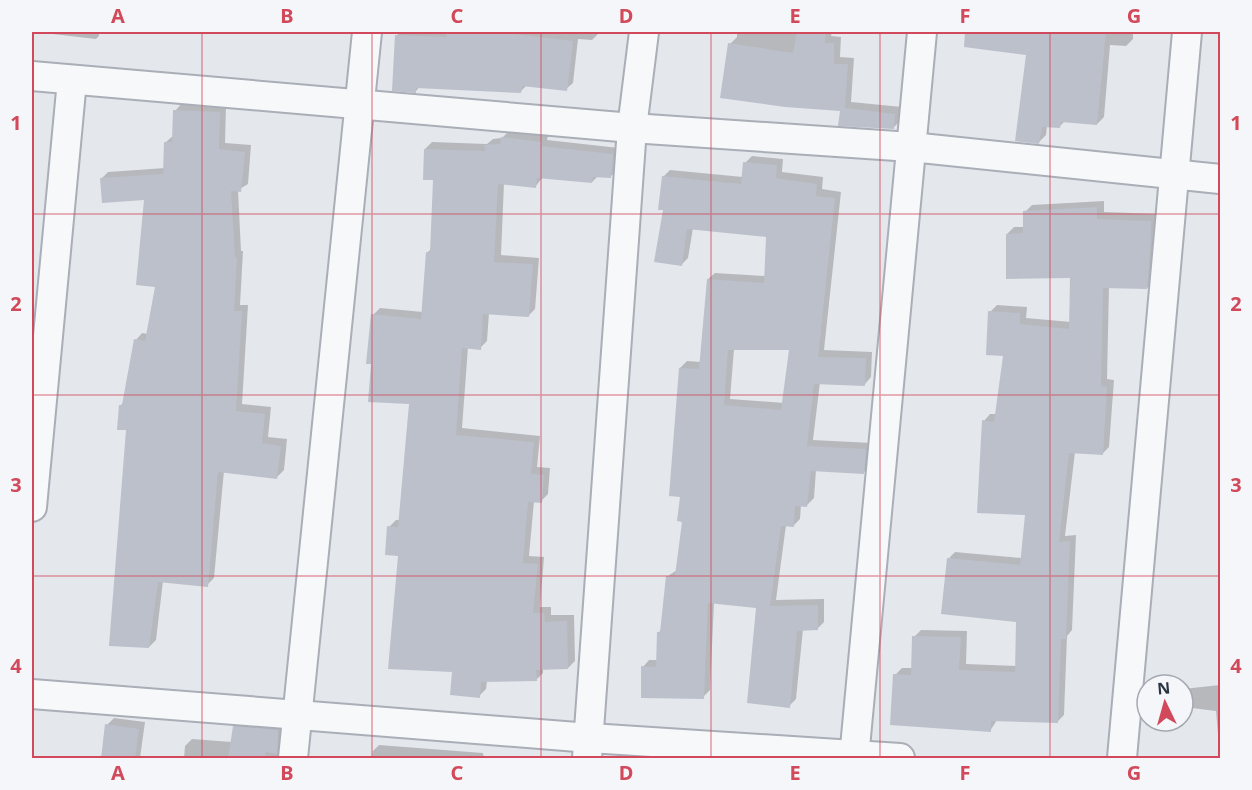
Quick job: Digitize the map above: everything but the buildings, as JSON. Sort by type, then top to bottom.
[{"type":"street","points":[[293,759],[367,32]]},
{"type":"street","points":[[588,748],[632,128],[644,32]]},
{"type":"street","points":[[854,756],[922,32]]},
{"type":"street","points":[[1122,759],[1187,32]]},
{"type":"street","points":[[32,76],[632,128],[911,147],[1221,179]]},
{"type":"street","points":[[32,507],[72,80]]},
{"type":"street","points":[[32,694],[297,715],[588,748],[900,759]]}]
